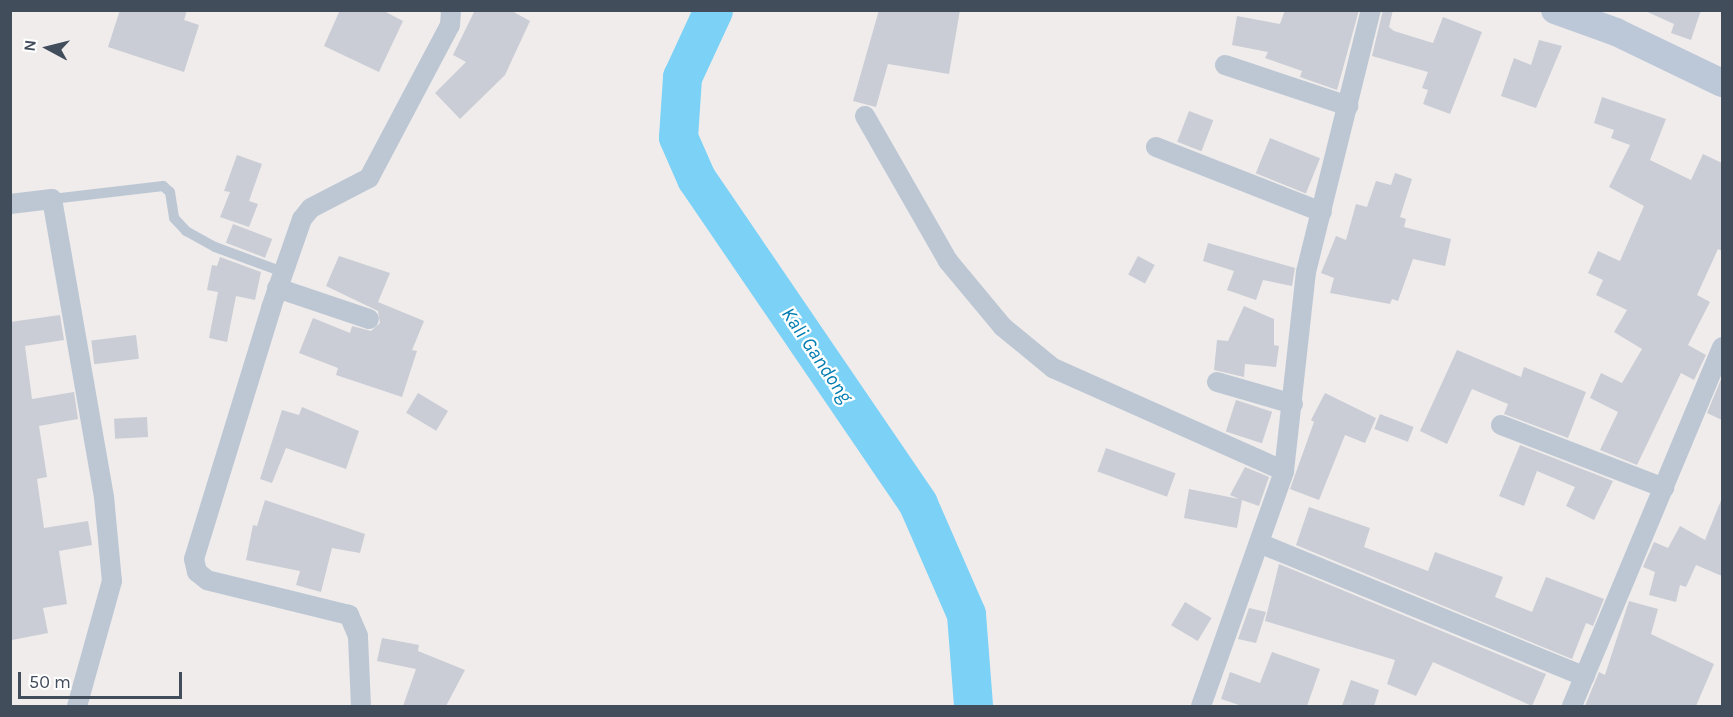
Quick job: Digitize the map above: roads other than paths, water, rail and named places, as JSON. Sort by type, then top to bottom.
[{"type":"main road","points":[[1555,10],[1616,32],[1722,83]]},
{"type":"street","points":[[361,706],[358,636],[350,615],[207,580],[196,572],[194,559],[280,280],[302,219],[310,208],[369,178],[450,25],[450,10]]},
{"type":"street","points":[[1201,706],[1284,471],[1293,404],[1304,283],[1371,10]]},
{"type":"street","points":[[1225,65],[1348,106]]},
{"type":"street","points":[[865,116],[948,261],[1003,327],[1053,368],[1284,471]]},
{"type":"street","points":[[1156,147],[1322,212]]},
{"type":"street","points":[[10,204],[52,199],[104,497],[112,581],[77,706]]},
{"type":"street","points":[[280,280],[369,319]]},
{"type":"street","points":[[1572,706],[1722,347]]},
{"type":"street","points":[[1216,382],[1293,404]]},
{"type":"street","points":[[1502,424],[1664,488]]},
{"type":"street","points":[[1259,543],[1585,677]]},
{"type":"lane","points":[[52,199],[163,186],[170,192],[174,218],[186,231],[280,280]]},
{"type":"waterway","name":"Kali Gandong","points":[[713,10],[682,77],[678,137],[696,178],[918,504],[966,614],[973,706]]}]
